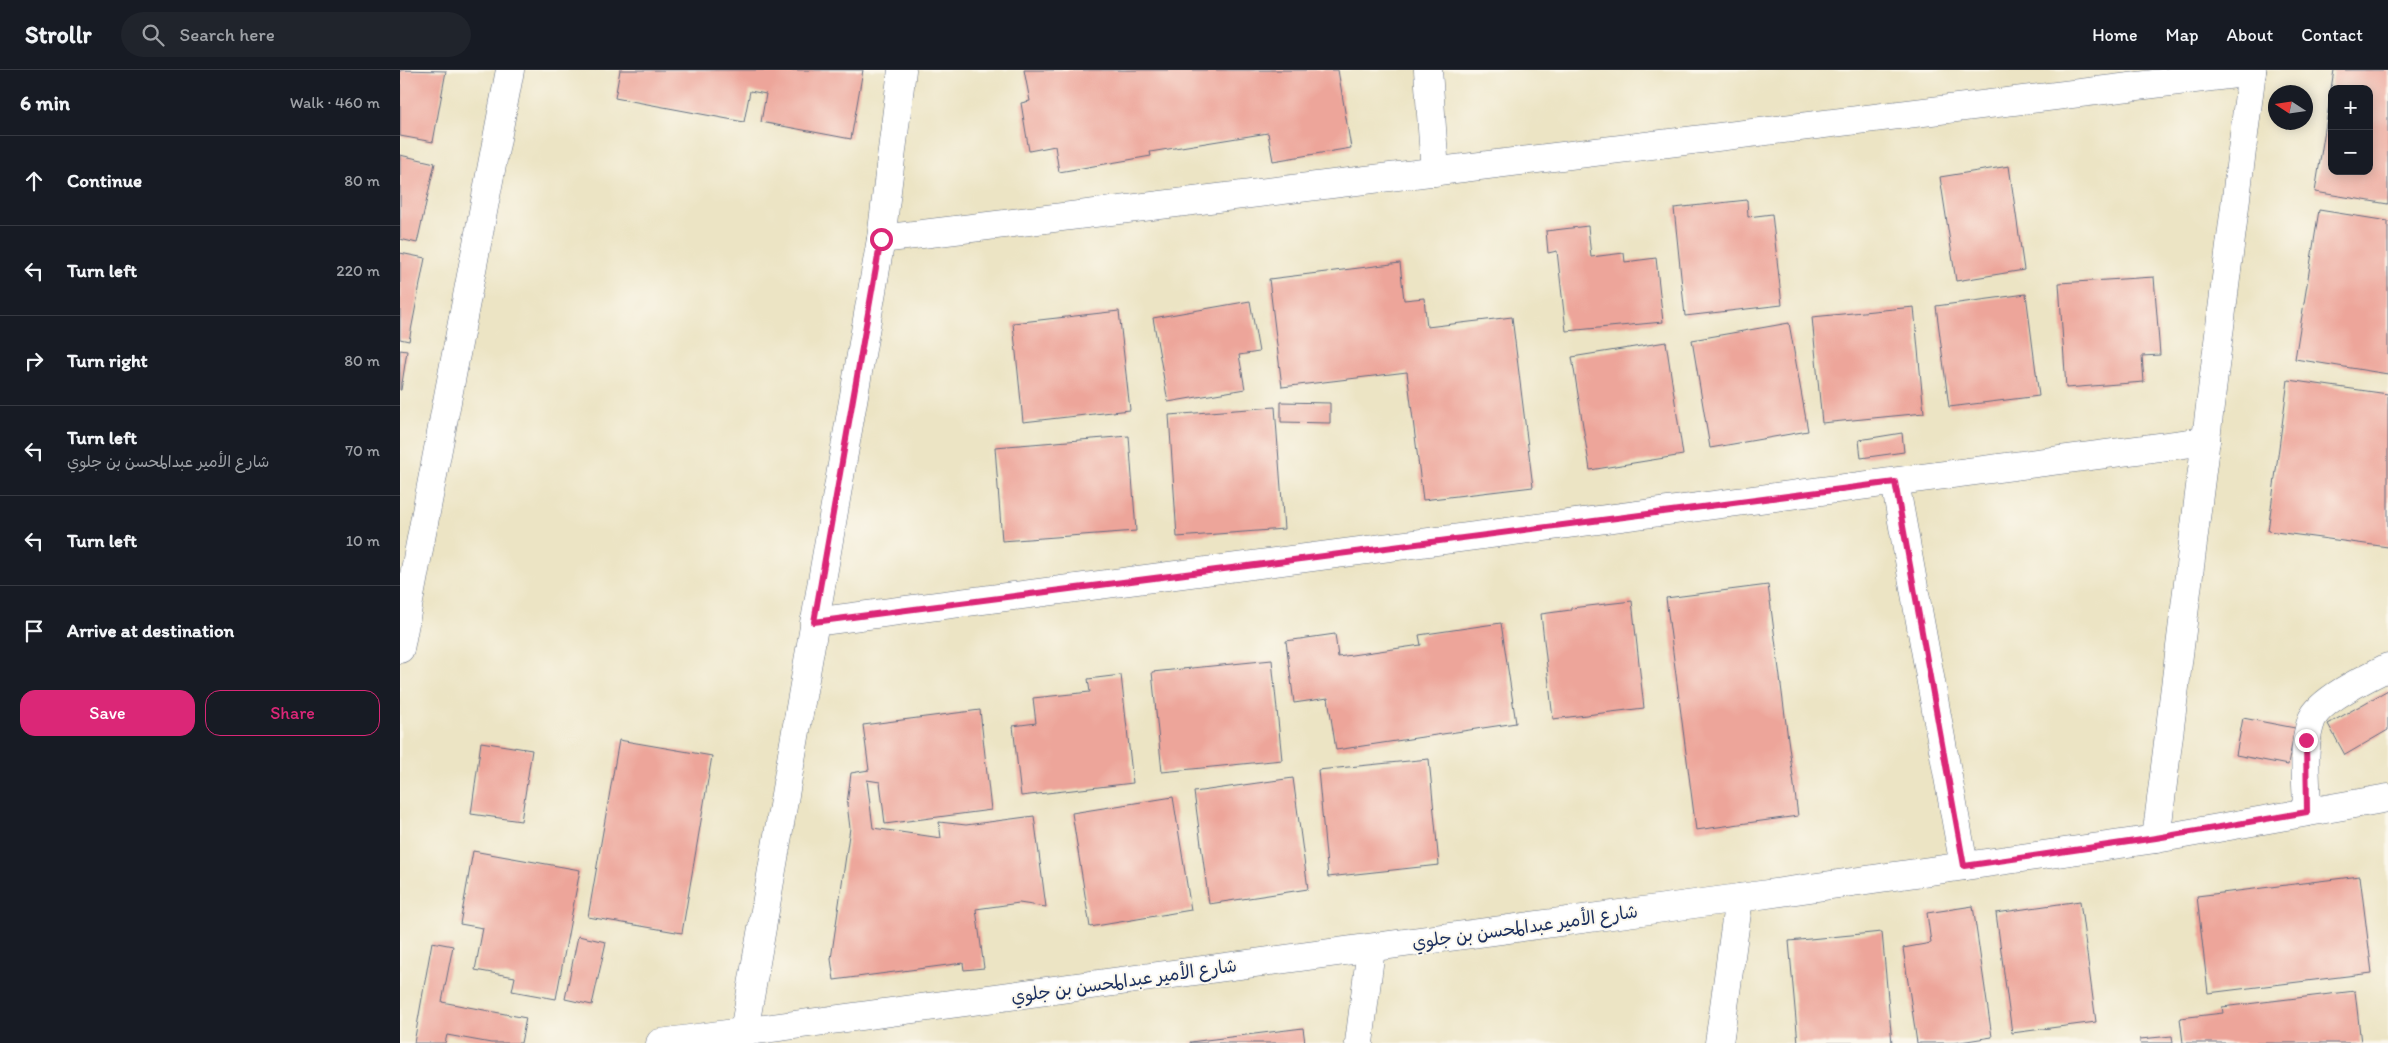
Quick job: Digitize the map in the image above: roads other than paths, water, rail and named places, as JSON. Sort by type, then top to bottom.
[{"type":"street","points":[[400,649],[510,70]]},
{"type":"street","points":[[744,1032],[881,239],[902,70]]},
{"type":"street","points":[[1428,70],[1435,172]]},
{"type":"street","points":[[881,239],[2252,71],[2156,838]]},
{"type":"street","points":[[814,622],[2206,441]]},
{"type":"street","points":[[1895,482],[1964,866]]},
{"type":"street","points":[[2307,812],[2306,740],[2313,718],[2322,705],[2371,675],[2388,668]]},
{"type":"street","name":"شارع الأمير عبدالمحسن بن جلوي","points":[[660,1043],[1739,898],[2156,838],[2388,798]]},
{"type":"street","points":[[1719,1043],[1739,898]]},
{"type":"street","points":[[1359,1043],[1371,948]]}]
